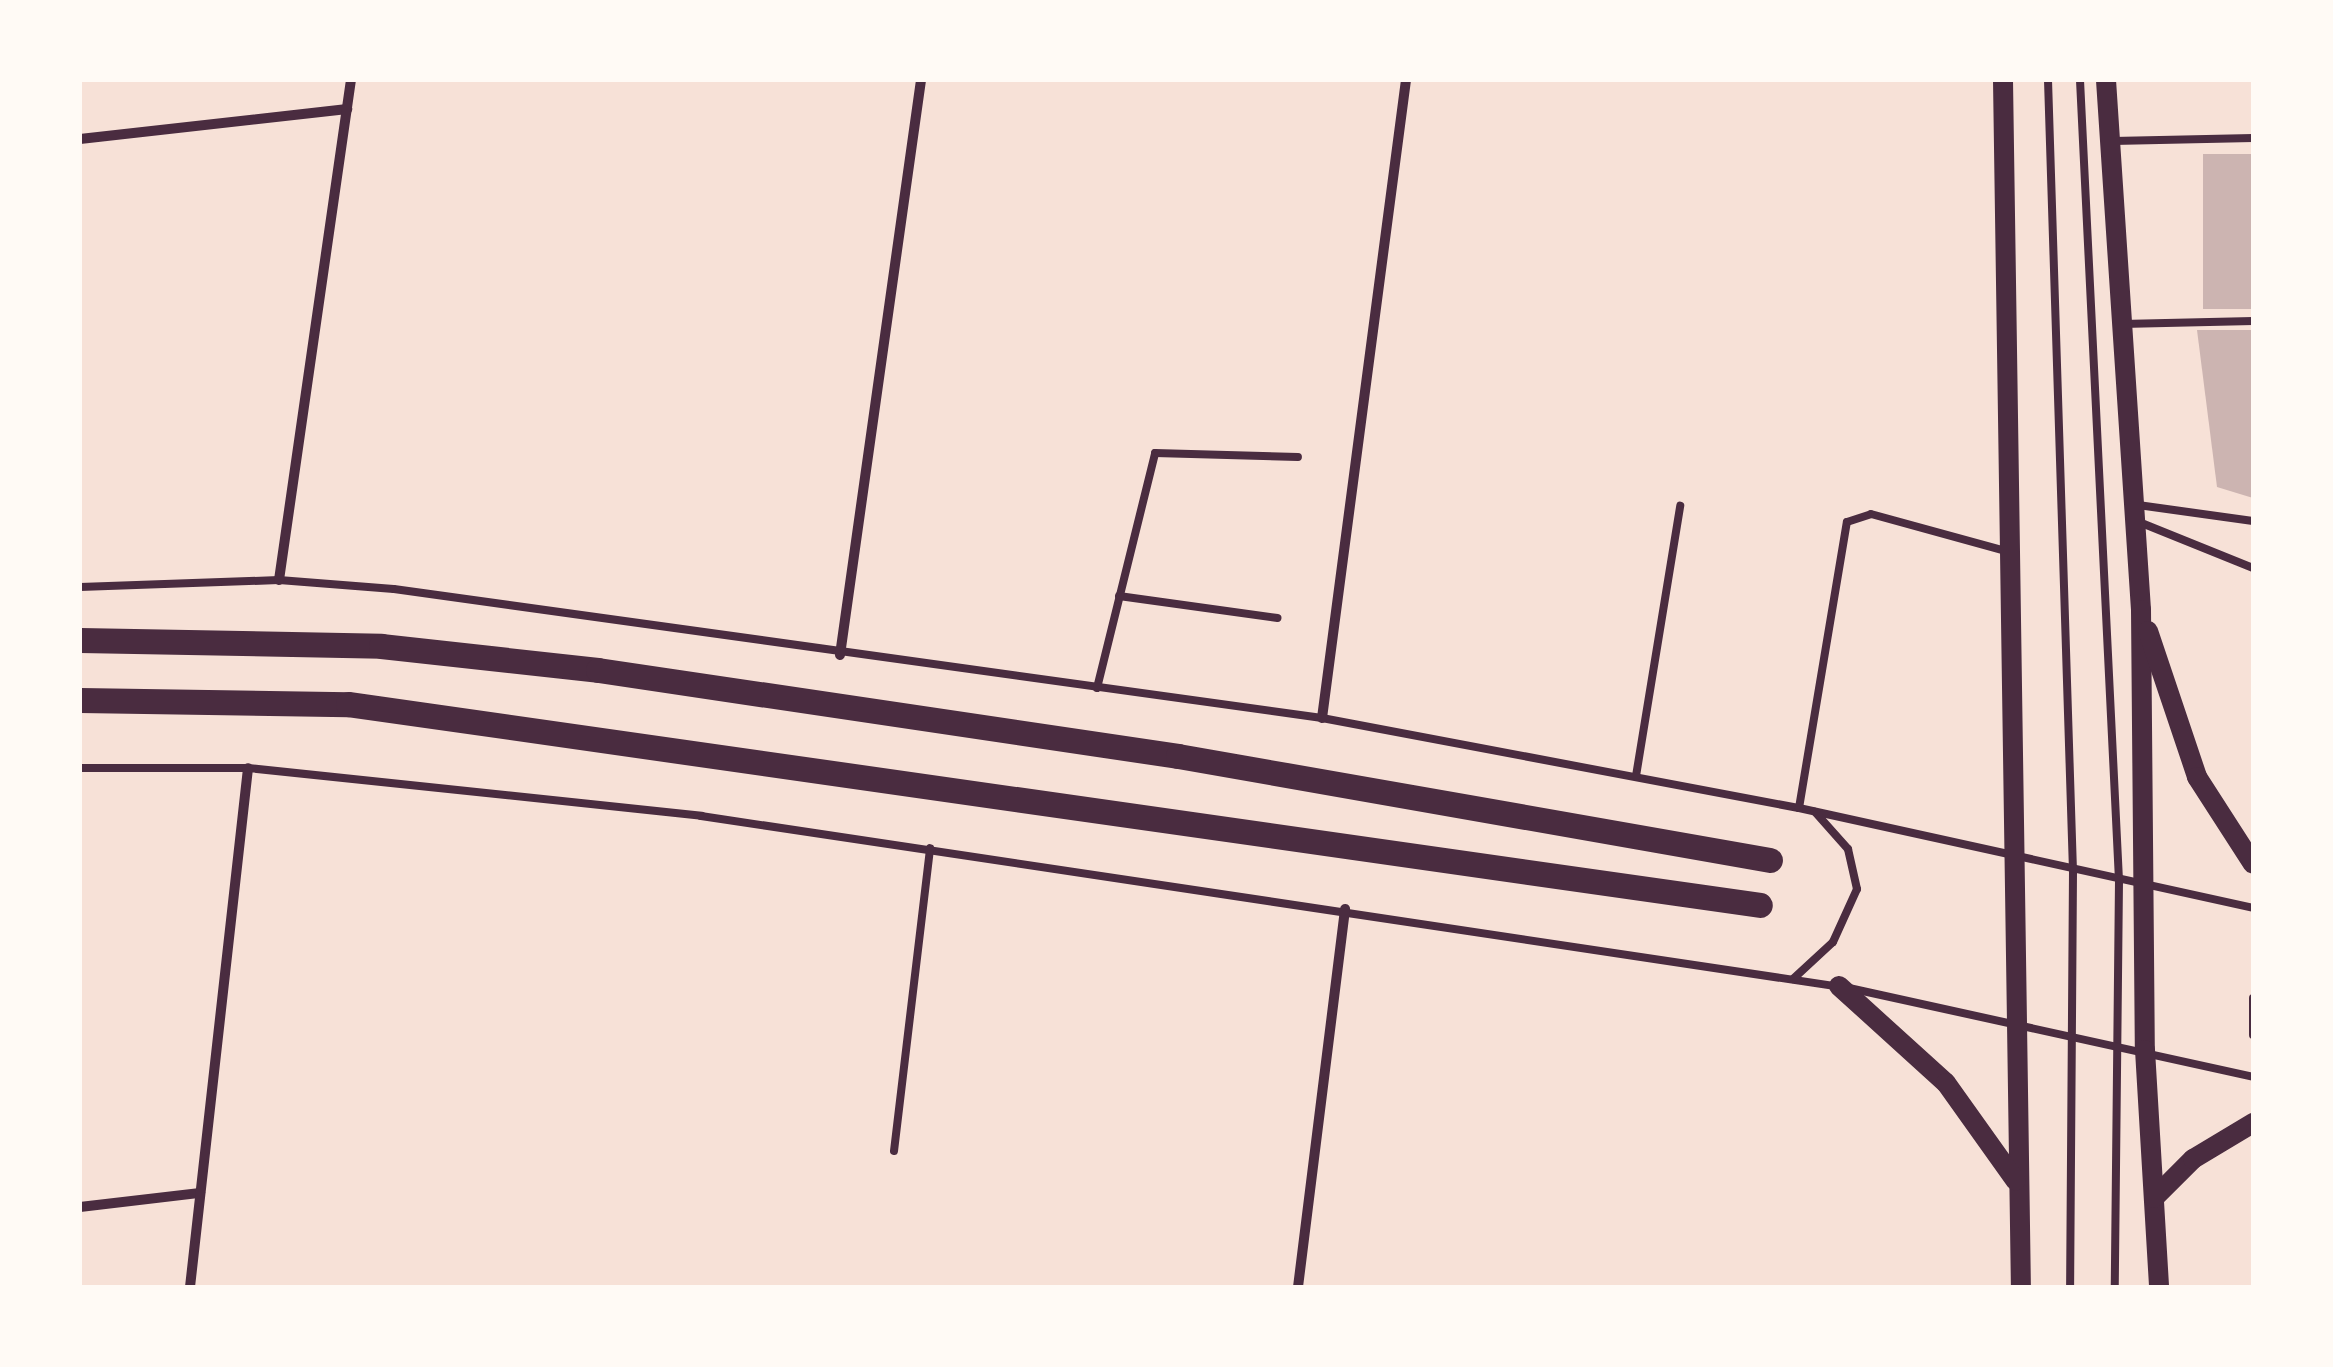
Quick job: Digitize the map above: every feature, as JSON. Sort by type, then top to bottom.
[{"type":"main road","points":[[2002,80],[2012,553],[2012,1018],[2021,1287]]},
{"type":"main road","points":[[2106,80],[2118,324],[2142,610],[2145,1050],[2158,1287]]},
{"type":"main road","points":[[2142,610],[2196,777],[2253,864]]},
{"type":"main road","points":[[80,640],[381,646],[598,670],[1178,756],[1770,860]]},
{"type":"main road","points":[[80,700],[348,704],[1760,905]]},
{"type":"main road","points":[[1839,986],[1946,1083],[2018,1182]]},
{"type":"main road","points":[[2154,1198],[2192,1159],[2253,1123]]},
{"type":"street","points":[[279,580],[351,80]]},
{"type":"street","points":[[840,655],[921,80]]},
{"type":"street","points":[[1322,718],[1406,80]]},
{"type":"street","points":[[80,139],[347,109]]},
{"type":"street","points":[[190,1287],[248,768]]},
{"type":"street","points":[[1298,1287],[1345,910]]},
{"type":"street","points":[[80,1207],[200,1192]]},
{"type":"lane","points":[[2048,80],[2073,872],[2070,1287]]},
{"type":"lane","points":[[2080,80],[2119,881],[2112,1042],[2115,1287]]},
{"type":"lane","points":[[2108,142],[2253,138]]},
{"type":"lane","points":[[2118,324],[2253,321]]},
{"type":"lane","points":[[1097,688],[1156,454],[1298,458]]},
{"type":"lane","points":[[1636,776],[1680,506]]},
{"type":"lane","points":[[2134,512],[2253,521]]},
{"type":"lane","points":[[2134,512],[2253,568]]},
{"type":"lane","points":[[1799,808],[1847,522],[1871,514],[2012,553]]},
{"type":"lane","points":[[80,587],[279,580],[1322,718],[1799,808],[2014,861],[2253,908]]},
{"type":"lane","points":[[1119,596],[1276,618]]},
{"type":"lane","points":[[80,768],[248,768],[930,848],[1839,986],[2012,1018],[2253,1077]]},
{"type":"lane","points":[[1793,979],[1832,942],[1857,889],[1848,850],[1816,812]]},
{"type":"lane","points":[[894,1151],[930,848]]},
{"type":"lane","points":[[2253,998],[2253,1035]]},
{"type":"building","points":[[2203,154],[2253,154],[2253,309],[2203,309]]},
{"type":"building","points":[[2197,330],[2253,330],[2253,498],[2217,487]]}]
